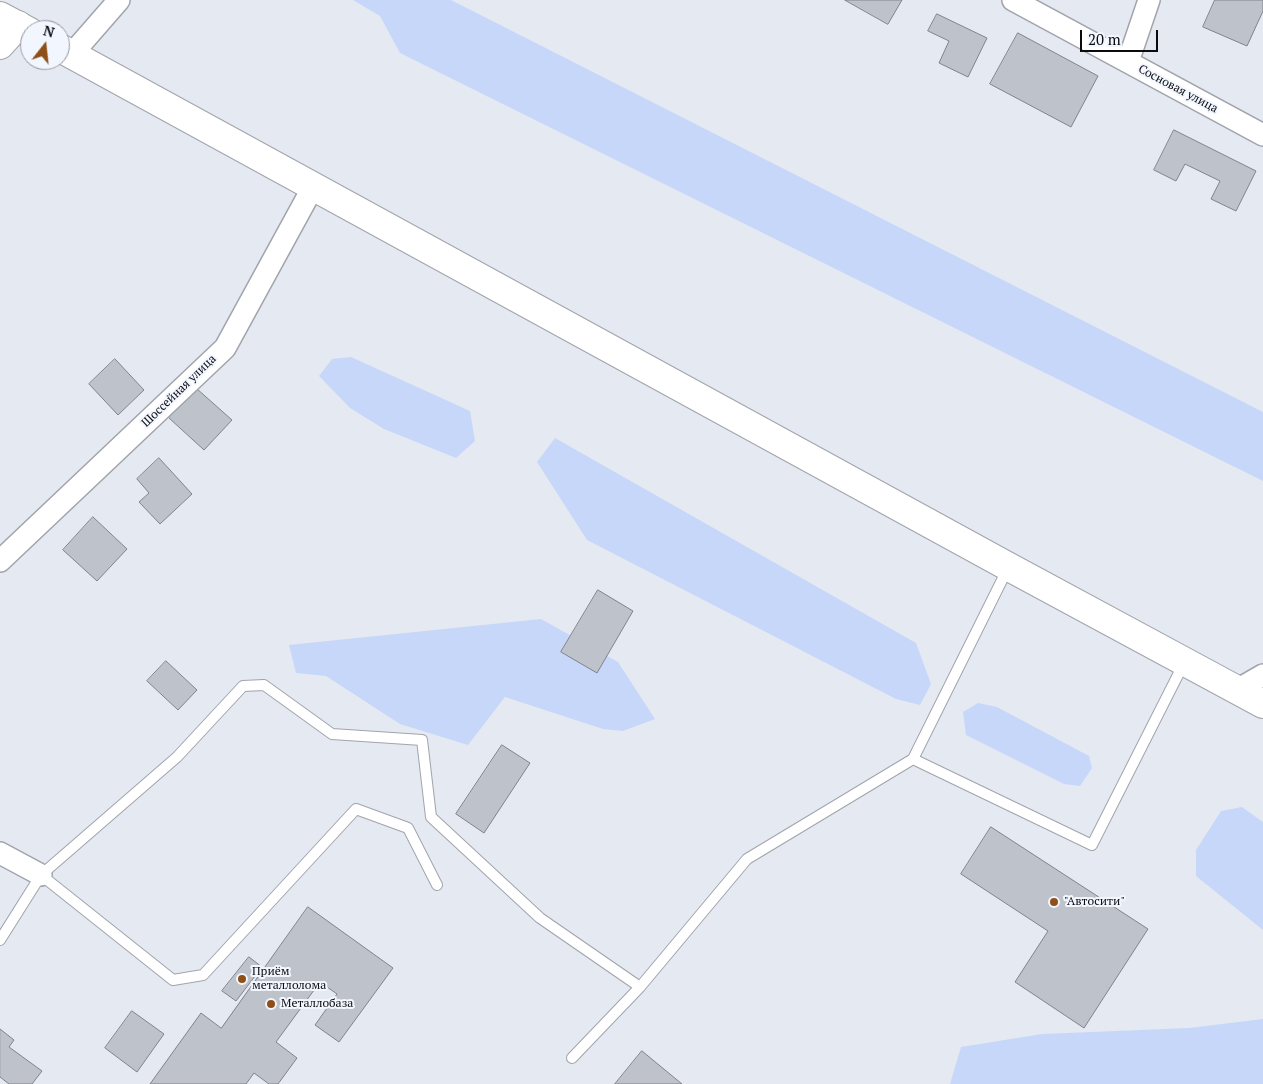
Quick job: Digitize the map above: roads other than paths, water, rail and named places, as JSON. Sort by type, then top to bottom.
[{"type":"main road","points":[[70,53],[1009,568],[1263,704]]},
{"type":"street","points":[[70,47],[120,0]]},
{"type":"street","name":"Сосновая улица","points":[[1013,0],[1263,135]]},
{"type":"street","points":[[1128,62],[1149,0]]},
{"type":"street","name":"Шоссейная улица","points":[[0,561],[225,348],[313,187]]},
{"type":"street","points":[[1237,690],[1263,675]]},
{"type":"street","points":[[0,853],[40,875]]},
{"type":"lane","points":[[572,1058],[640,988],[747,859],[913,759],[1009,568]]},
{"type":"lane","points":[[913,759],[1092,845],[1185,662]]},
{"type":"lane","points":[[0,940],[40,875],[176,757],[243,686],[264,685],[332,734],[422,740],[430,817],[540,918],[640,988]]},
{"type":"lane","points":[[40,875],[173,980],[203,975],[356,809],[408,828],[437,885]]},
{"type":"place","name":"\"Автосити\"","points":[[1054,902]]},
{"type":"place","name":"Приём металлолома","points":[[242,979]]},
{"type":"place","name":"Металлобаза","points":[[271,1004]]}]
